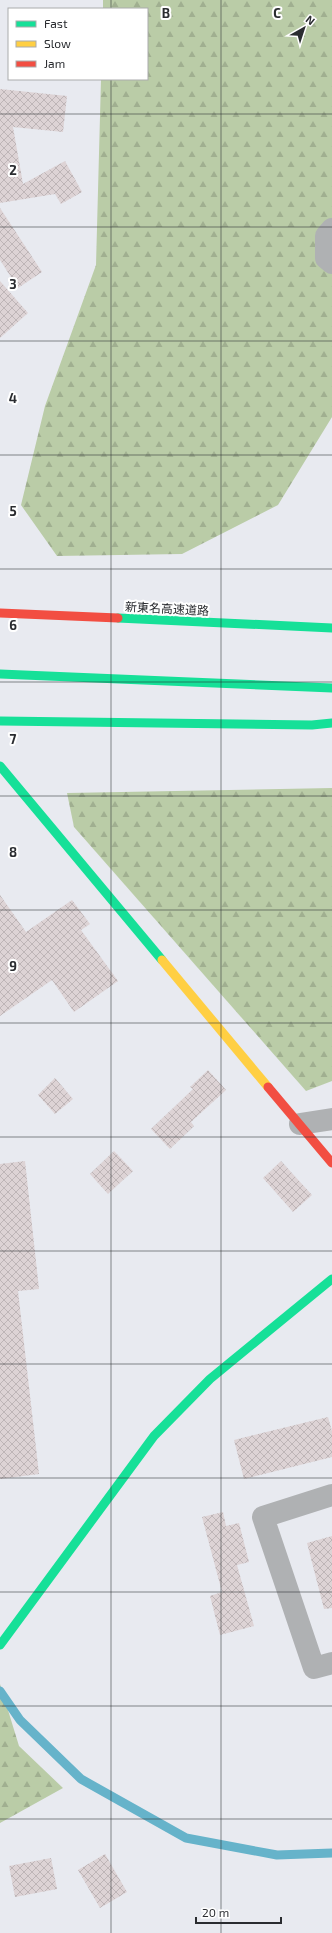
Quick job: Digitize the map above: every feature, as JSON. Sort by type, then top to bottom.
[{"type":"main road","name":"新東名高速道路","points":[[0,613],[332,628]]},
{"type":"main road","points":[[0,674],[332,688]]},
{"type":"main road","points":[[0,721],[312,725],[332,723]]},
{"type":"main road","points":[[0,766],[332,1163]]},
{"type":"main road","points":[[0,1645],[99,1508],[154,1436],[210,1379],[332,1279]]},
{"type":"street","points":[[332,229],[326,236],[326,258],[332,263]]},
{"type":"street","points":[[300,1124],[332,1119]]},
{"type":"street","points":[[332,1495],[263,1517],[314,1668],[332,1663]]},
{"type":"green space","points":[[103,0],[332,0],[332,417],[278,505],[182,554],[57,556],[21,505],[45,406],[96,265],[101,80],[148,80],[148,8],[103,8]]},
{"type":"green space","points":[[332,788],[332,1081],[306,1091],[74,827],[67,793]]},
{"type":"green space","points":[[0,1684],[19,1746],[63,1788],[0,1823]]},
{"type":"building","points":[[0,89],[67,96],[63,132],[13,127],[23,184],[65,161],[82,192],[61,204],[55,194],[0,203]]},
{"type":"building","points":[[0,208],[42,272],[18,288],[0,260]]},
{"type":"building","points":[[0,281],[28,313],[0,338]]},
{"type":"building","points":[[0,895],[26,932],[72,900],[90,924],[81,930],[118,981],[74,1012],[52,980],[0,1016]]},
{"type":"building","points":[[208,1070],[226,1090],[191,1122],[194,1126],[170,1149],[151,1129],[193,1089],[190,1087]]},
{"type":"building","points":[[55,1078],[73,1099],[55,1114],[38,1095]]},
{"type":"building","points":[[114,1151],[133,1171],[108,1194],[90,1174]]},
{"type":"building","points":[[25,1161],[39,1289],[18,1291],[39,1474],[0,1479],[0,1164]]},
{"type":"building","points":[[281,1161],[312,1195],[293,1212],[263,1178]]},
{"type":"building","points":[[328,1417],[332,1431],[332,1457],[244,1479],[234,1440]]},
{"type":"building","points":[[223,1512],[226,1526],[239,1523],[249,1562],[237,1565],[254,1626],[220,1635],[210,1596],[222,1592],[202,1517]]},
{"type":"building","points":[[332,1536],[332,1608],[324,1609],[307,1543]]},
{"type":"building","points":[[105,1854],[127,1892],[100,1908],[78,1870]]},
{"type":"building","points":[[51,1858],[57,1889],[15,1897],[9,1866]]},
{"type":"waterway","points":[[0,1691],[20,1720],[81,1779],[186,1838],[277,1855],[332,1853]]},
{"type":"traffic: fast","points":[[118,618],[332,628]]},
{"type":"traffic: fast","points":[[0,674],[332,688]]},
{"type":"traffic: fast","points":[[0,721],[312,725],[332,723]]},
{"type":"traffic: fast","points":[[0,766],[162,960]]},
{"type":"traffic: fast","points":[[0,1645],[154,1436],[210,1379],[332,1279]]},
{"type":"traffic: slow","points":[[162,960],[268,1087]]},
{"type":"traffic: jam","points":[[0,613],[118,618]]},
{"type":"traffic: jam","points":[[268,1087],[332,1163]]}]
